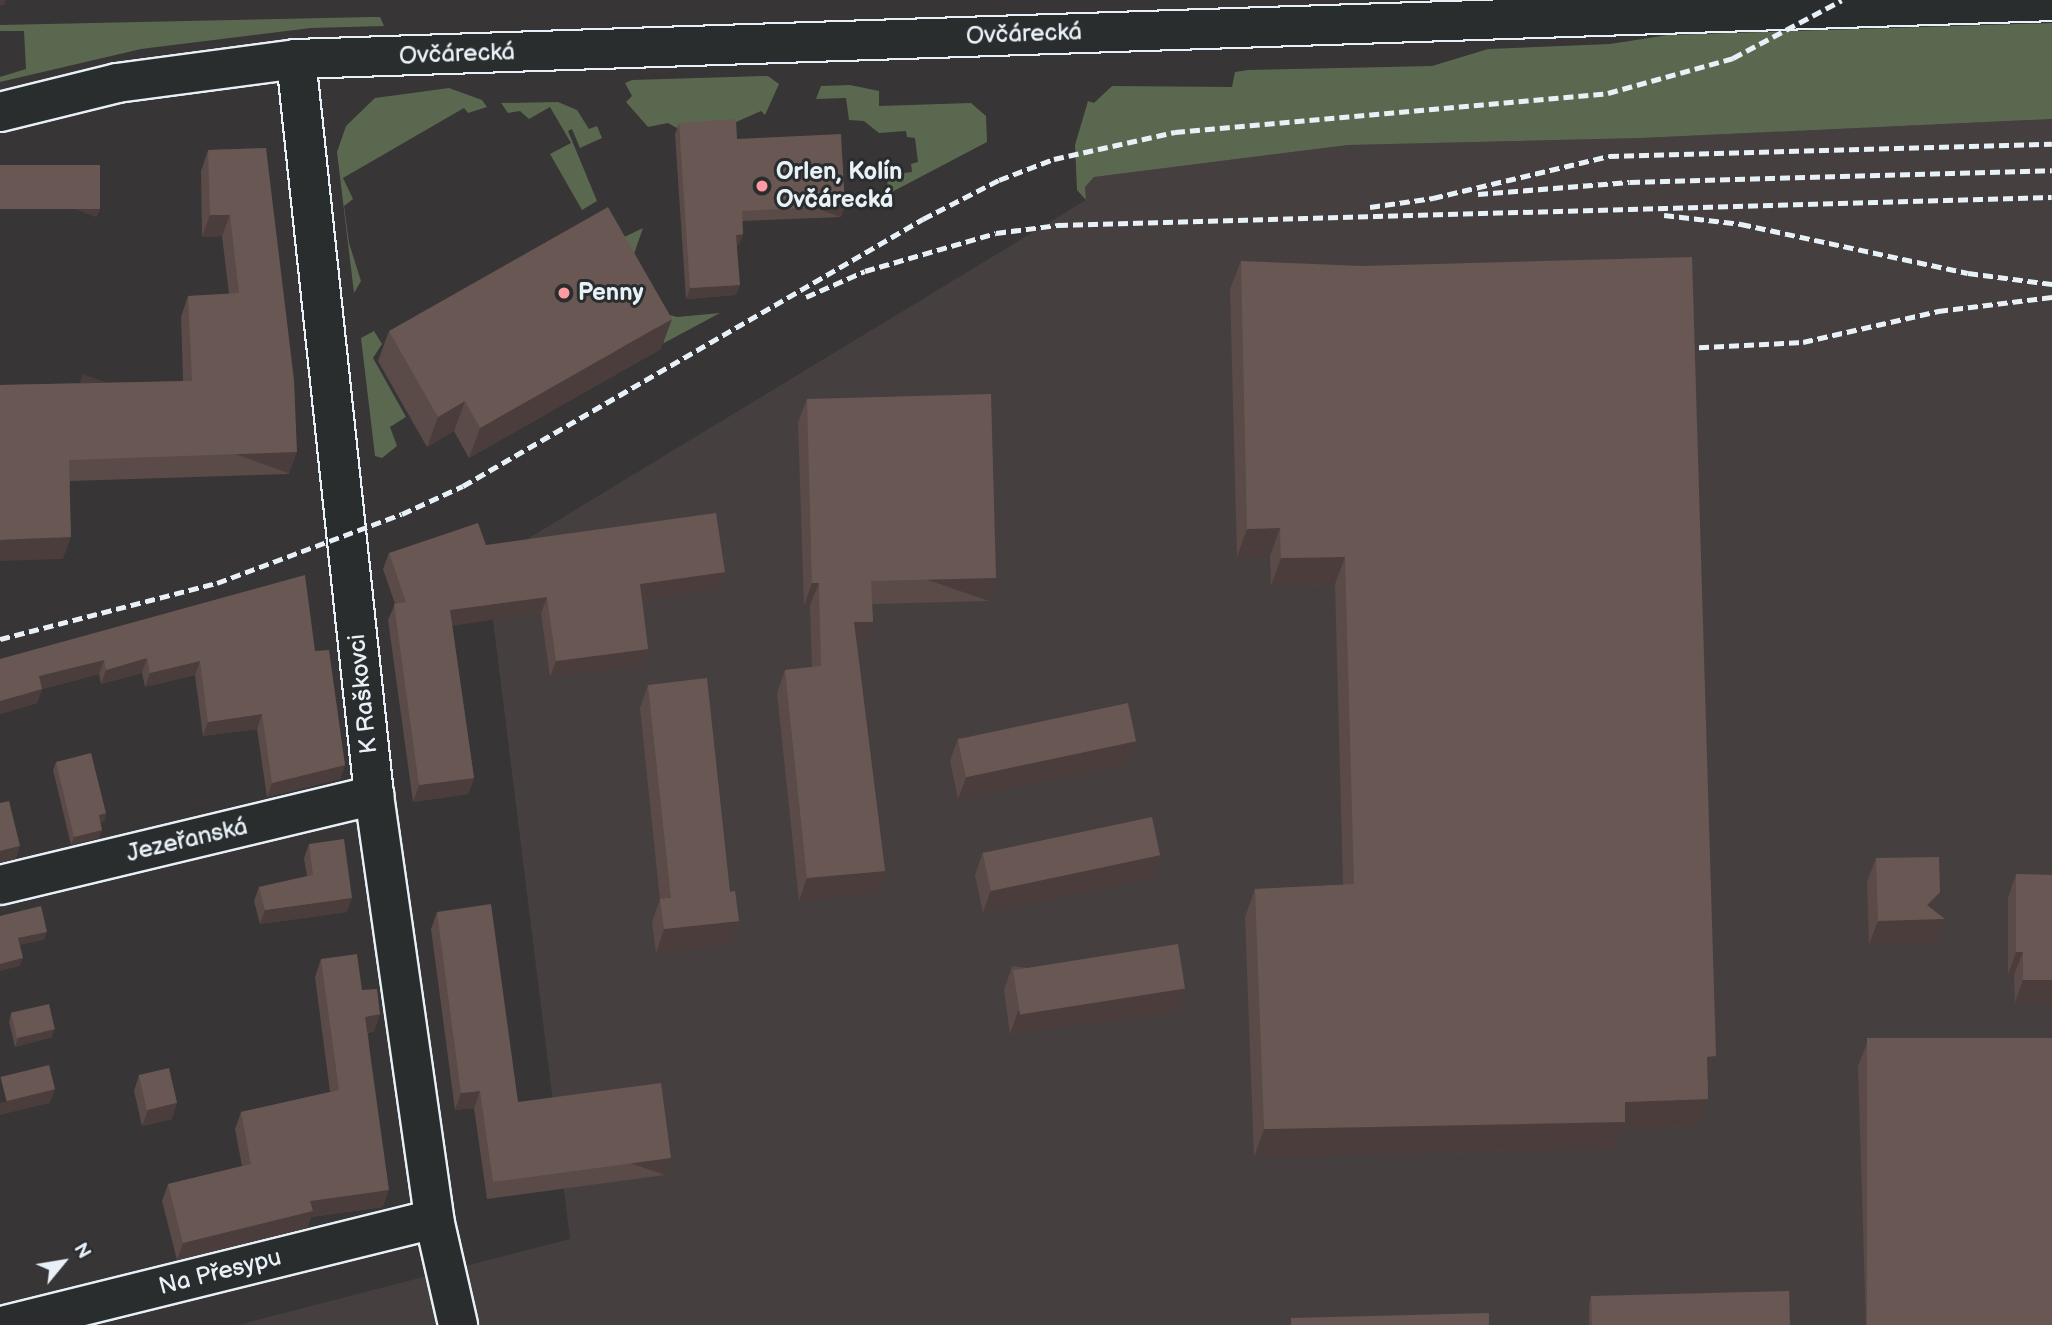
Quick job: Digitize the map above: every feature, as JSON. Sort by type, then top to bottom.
[{"type":"street","name":"Ovčárecká","points":[[0,112],[117,83],[296,59],[2052,1]]},
{"type":"street","name":"K Raškovci","points":[[296,59],[374,795],[434,1219],[458,1325]]},
{"type":"street","name":"Jezeřanská","points":[[0,885],[374,795]]},
{"type":"street","name":"Na Přesypu","points":[[6,1325],[434,1219]]},
{"type":"shaded area","points":[[2052,119],[2052,1325],[238,1325],[570,1239],[486,564],[1086,200],[1085,187],[1094,177],[1348,145],[1641,138]]},
{"type":"green space","points":[[380,17],[384,26],[311,28],[141,49],[0,82],[0,77],[26,69],[24,31],[0,31],[0,25]]},
{"type":"green space","points":[[2052,23],[2052,119],[1641,138],[1348,145],[1094,177],[1085,187],[1086,200],[1077,190],[1075,145],[1088,101],[1094,103],[1112,86],[1232,87],[1235,72],[1248,70],[1432,66],[1488,49],[1610,44],[1668,35]]},
{"type":"green space","points":[[768,76],[779,84],[765,115],[761,111],[734,123],[686,133],[668,123],[648,127],[626,102],[632,96],[625,83],[632,80]]},
{"type":"green space","points":[[850,85],[879,91],[879,106],[971,103],[986,116],[987,142],[888,194],[887,175],[912,172],[911,164],[918,162],[915,138],[907,137],[906,131],[879,133],[864,121],[849,120],[846,98],[816,99],[821,86]]},
{"type":"green space","points":[[449,88],[482,100],[487,107],[468,113],[464,108],[343,178],[353,199],[344,206],[349,243],[361,281],[354,293],[337,152],[346,126],[375,98]]},
{"type":"green space","points":[[558,102],[577,110],[589,129],[597,126],[602,138],[580,148],[572,129],[568,131],[597,201],[582,210],[550,154],[571,143],[550,107],[529,119],[520,111],[508,113],[501,103]]},
{"type":"green space","points":[[643,228],[634,254],[662,313],[677,317],[720,313],[664,343],[616,241]]},
{"type":"green space","points":[[374,331],[382,344],[373,358],[406,417],[390,427],[397,446],[382,458],[375,456],[361,338]]},
{"type":"building","points":[[736,119],[737,139],[841,134],[845,206],[742,211],[743,234],[736,235],[740,285],[690,288],[679,123]]},
{"type":"building","points":[[266,148],[294,380],[297,452],[69,460],[71,537],[0,540],[0,385],[192,381],[188,296],[239,293],[230,215],[210,215],[208,150]]},
{"type":"building","points":[[0,165],[100,165],[100,209],[0,209]]},
{"type":"building","name":"Penny","points":[[608,207],[672,319],[480,428],[465,401],[438,417],[389,331]]},
{"type":"building","points":[[1692,257],[1716,1056],[1707,1057],[1708,1099],[1625,1102],[1625,1122],[1264,1129],[1255,889],[1354,884],[1345,557],[1281,558],[1280,528],[1247,529],[1241,261],[1362,266]]},
{"type":"building","points":[[991,394],[996,578],[871,581],[873,622],[854,622],[885,871],[807,878],[785,670],[821,666],[819,583],[812,583],[807,399]]},
{"type":"building","points":[[716,513],[725,572],[640,584],[648,649],[556,661],[547,597],[450,610],[474,778],[419,785],[394,604],[406,602],[389,553],[478,523],[486,545]]},
{"type":"building","points":[[305,575],[315,651],[329,650],[345,765],[272,783],[262,714],[208,722],[200,661],[150,673],[147,658],[106,670],[104,660],[39,676],[42,689],[0,701],[0,659]]},
{"type":"building","points":[[707,678],[730,892],[735,891],[739,921],[664,929],[660,899],[671,898],[648,685]]},
{"type":"building","points":[[1128,703],[1136,741],[966,777],[958,739]]},
{"type":"building","points":[[91,753],[106,813],[99,815],[102,830],[74,837],[56,762]]},
{"type":"building","points":[[9,801],[20,846],[0,851],[0,803]]},
{"type":"building","points":[[1152,817],[1160,855],[991,891],[983,853]]},
{"type":"building","points":[[344,839],[352,898],[265,910],[259,887],[313,875],[309,844]]},
{"type":"building","points":[[1939,857],[1940,892],[1927,905],[1945,919],[1878,921],[1876,858]]},
{"type":"building","points":[[2016,874],[2052,875],[2052,980],[2023,980],[2023,952],[2016,952]]},
{"type":"building","points":[[491,904],[518,1102],[661,1083],[671,1158],[493,1182],[480,1091],[461,1093],[437,912]]},
{"type":"building","points":[[41,906],[47,932],[18,938],[23,958],[0,964],[0,916]]},
{"type":"building","points":[[1178,944],[1185,988],[1020,1015],[1013,970]]},
{"type":"building","points":[[357,954],[362,990],[377,989],[380,1014],[365,1017],[389,1190],[310,1201],[313,1211],[183,1243],[168,1184],[251,1164],[241,1112],[339,1090],[321,959]]},
{"type":"building","points":[[49,1004],[55,1029],[17,1038],[11,1013]]},
{"type":"building","points":[[1867,1038],[2052,1038],[2052,1325],[1867,1325]]},
{"type":"building","points":[[49,1065],[55,1089],[7,1101],[0,1077]]},
{"type":"building","points":[[169,1068],[177,1103],[147,1110],[139,1075]]},
{"type":"building","points":[[1789,1291],[1790,1325],[1592,1325],[1591,1296]]},
{"type":"building","points":[[1489,1313],[1489,1325],[1291,1325],[1291,1318]]},
{"type":"railway","points":[[0,639],[217,583],[402,514],[463,486],[923,219],[999,180],[1054,159],[1175,132],[1608,93],[1733,58],[1842,0]]},
{"type":"railway","points":[[1370,207],[1433,198],[1609,156],[2052,144]]},
{"type":"railway","points":[[1478,194],[1630,182],[2052,170]]},
{"type":"railway","points":[[806,297],[865,271],[996,233],[1058,225],[2052,197]]},
{"type":"railway","points":[[1664,215],[1741,224],[1968,273],[2052,284]]},
{"type":"railway","points":[[1684,348],[1803,342],[1938,311],[2052,297]]},
{"type":"place","name":"Orlen, Kolín Ovčárecká","points":[[762,186]]},
{"type":"place","name":"Penny","points":[[564,293]]}]
